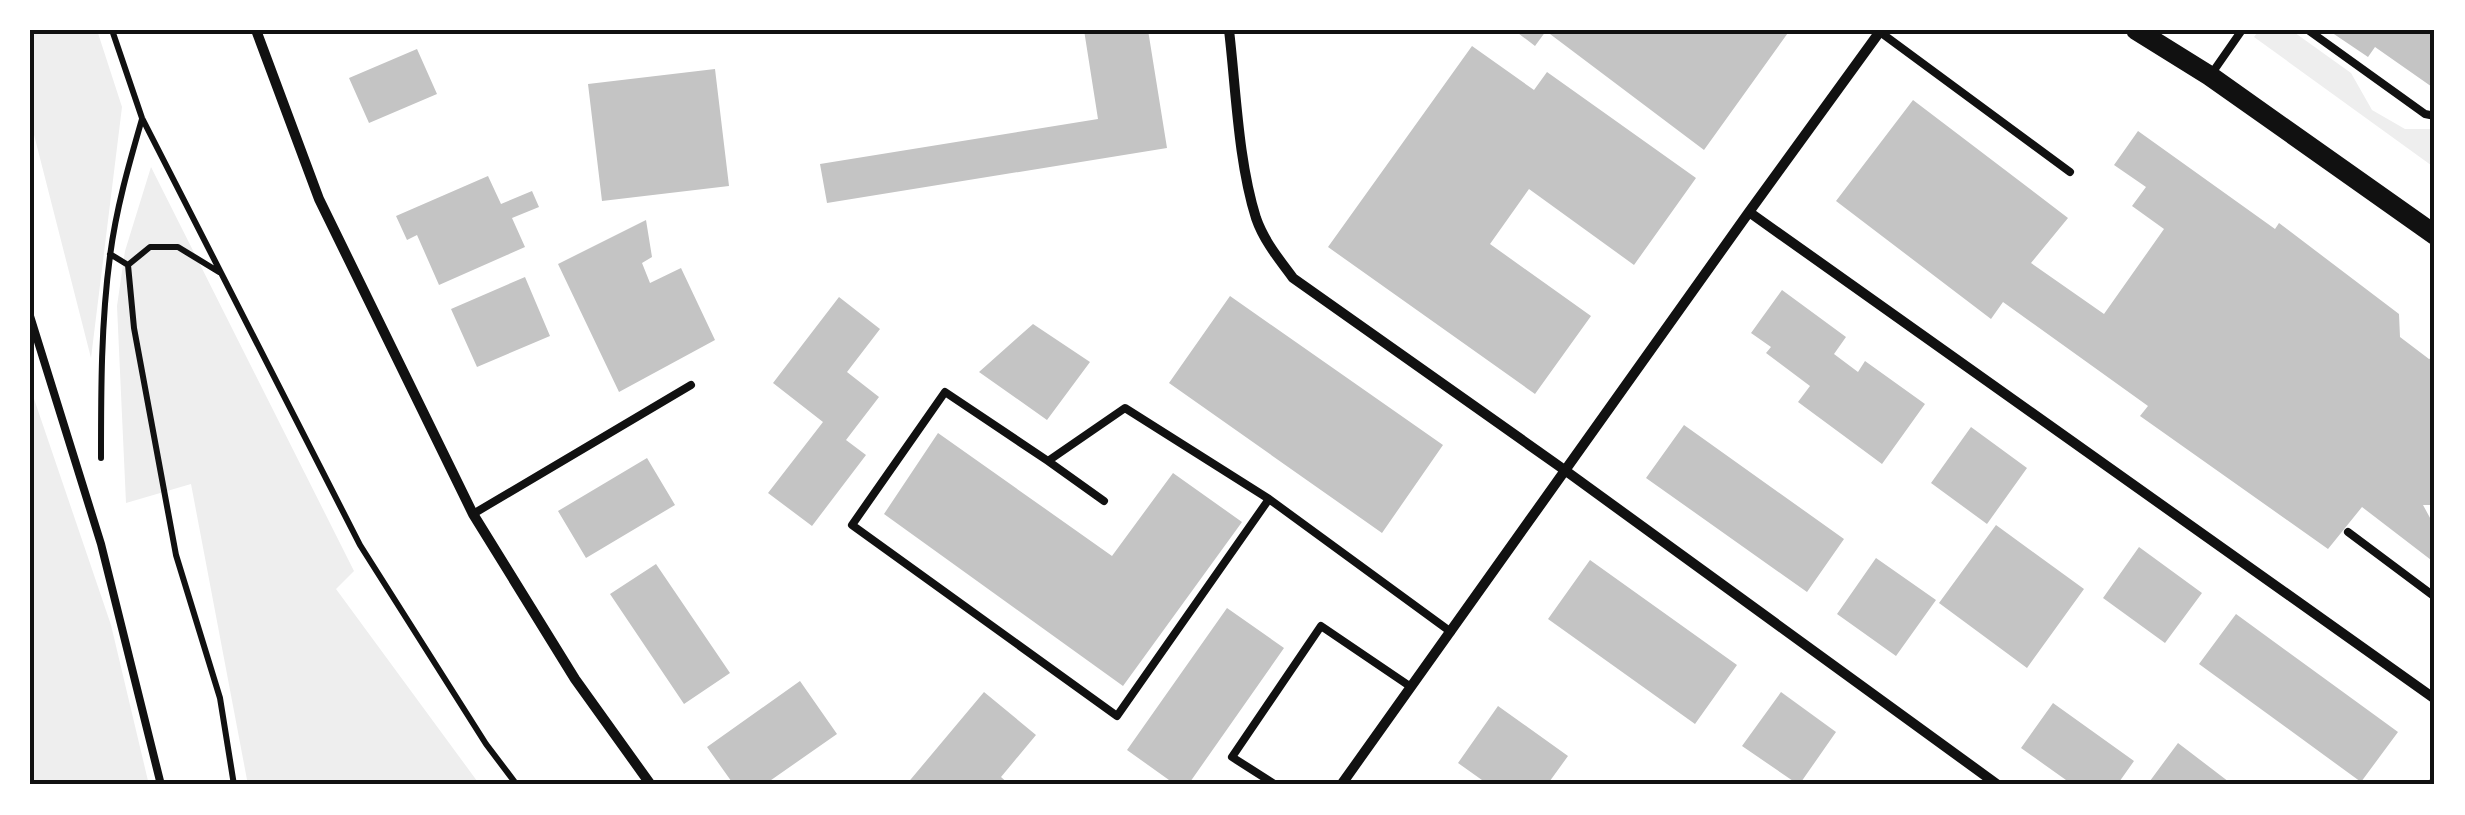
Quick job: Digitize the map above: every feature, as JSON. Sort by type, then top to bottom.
[{"type":"main road","points":[[2136,30],[2210,76],[2435,235]]},
{"type":"street","points":[[256,30],[319,199],[473,514],[575,678],[652,785]]},
{"type":"street","points":[[1230,30],[1246,176],[1257,220],[1271,250],[1293,278],[1998,785]]},
{"type":"street","points":[[1341,785],[1880,31]]},
{"type":"street","points":[[1748,212],[2435,699]]},
{"type":"lane","points":[[2210,76],[2242,30]]},
{"type":"lane","points":[[2308,30],[2424,114],[2435,116]]},
{"type":"lane","points":[[1880,31],[2070,172]]},
{"type":"lane","points":[[30,316],[101,544],[161,785]]},
{"type":"lane","points":[[473,514],[691,386]]},
{"type":"lane","points":[[1104,502],[945,392],[852,525],[1118,716],[1269,499]]},
{"type":"lane","points":[[1048,461],[1125,408],[1269,499],[1451,632]]},
{"type":"lane","points":[[2348,532],[2435,597]]},
{"type":"lane","points":[[1276,785],[1232,756],[1321,626],[1411,687]]},
{"type":"path","points":[[112,30],[142,118],[360,545],[486,744],[518,785]]},
{"type":"path","points":[[101,466],[102,347],[110,254],[125,176],[142,118]]},
{"type":"path","points":[[128,266],[150,248],[178,246],[220,273]]},
{"type":"path","points":[[110,254],[128,266]]},
{"type":"path","points":[[128,266],[134,328],[176,555],[220,698],[234,785]]},
{"type":"shaded area","points":[[30,30],[97,30],[122,107],[91,358],[30,119]]},
{"type":"shaded area","points":[[2259,30],[2291,30],[2351,73],[2372,110],[2405,129],[2435,129],[2435,168],[2254,37]]},
{"type":"shaded area","points":[[151,167],[354,571],[336,589],[480,785],[248,785],[191,484],[126,503],[117,306],[125,251]]},
{"type":"shaded area","points":[[30,387],[111,625],[149,785],[30,785]]},
{"type":"building","points":[[1084,30],[1148,30],[1167,148],[827,203],[820,164],[1098,119]]},
{"type":"building","points":[[1514,30],[1790,30],[1704,150],[1546,31],[1535,46]]},
{"type":"building","points":[[2328,30],[2435,30],[2435,89],[2375,47],[2368,57]]},
{"type":"building","points":[[1472,46],[1534,90],[1547,72],[1696,178],[1634,265],[1529,189],[1490,244],[1591,316],[1535,394],[1328,247]]},
{"type":"building","points":[[417,49],[437,94],[369,123],[349,78]]},
{"type":"building","points":[[715,69],[729,186],[602,201],[588,84]]},
{"type":"building","points":[[1913,100],[2068,218],[2031,263],[2104,314],[2164,229],[2132,206],[2146,187],[2114,165],[2138,131],[2275,229],[2279,223],[2399,314],[2400,337],[2429,359],[2435,357],[2435,505],[2423,505],[2435,527],[2435,563],[2362,507],[2328,549],[2140,416],[2148,406],[2003,302],[1991,319],[1836,201]]},
{"type":"building","points":[[488,176],[501,204],[532,191],[539,207],[512,218],[525,247],[439,285],[417,235],[407,240],[396,216]]},
{"type":"building","points":[[646,220],[652,257],[642,263],[650,283],[681,268],[715,340],[619,392],[558,264]]},
{"type":"building","points":[[525,277],[550,336],[477,367],[451,309]]},
{"type":"building","points":[[1782,290],[1846,337],[1834,354],[1858,372],[1865,361],[1925,404],[1882,464],[1798,402],[1810,386],[1766,353],[1771,347],[1751,333]]},
{"type":"building","points":[[1230,296],[1443,445],[1382,533],[1169,383]]},
{"type":"building","points":[[839,297],[880,329],[847,372],[879,397],[846,440],[866,455],[812,526],[768,493],[823,422],[773,383]]},
{"type":"building","points":[[1033,324],[1090,362],[1047,420],[979,372]]},
{"type":"building","points":[[1684,425],[1844,539],[1807,592],[1646,478]]},
{"type":"building","points":[[1971,427],[2027,468],[1987,524],[1931,483]]},
{"type":"building","points":[[938,433],[1112,556],[1173,473],[1242,522],[1123,686],[884,514]]},
{"type":"building","points":[[647,458],[675,505],[586,558],[558,511]]},
{"type":"building","points":[[1996,525],[2084,589],[2027,668],[1939,603]]},
{"type":"building","points":[[2139,547],[2202,593],[2165,643],[2103,598]]},
{"type":"building","points":[[1876,558],[1936,600],[1896,656],[1837,614]]},
{"type":"building","points":[[1590,560],[1737,665],[1695,724],[1548,619]]},
{"type":"building","points":[[656,564],[730,673],[684,704],[610,594]]},
{"type":"building","points":[[1227,608],[1284,648],[1188,785],[1176,785],[1127,750]]},
{"type":"building","points":[[2236,614],[2398,732],[2361,782],[2199,664]]},
{"type":"building","points":[[800,681],[837,734],[764,785],[734,785],[707,747]]},
{"type":"building","points":[[984,692],[1036,735],[1001,777],[1010,785],[906,785]]},
{"type":"building","points":[[1781,692],[1836,732],[1799,785],[1742,746]]},
{"type":"building","points":[[2053,703],[2134,761],[2117,785],[2073,785],[2021,748]]},
{"type":"building","points":[[1498,706],[1568,756],[1547,785],[1489,785],[1458,763]]},
{"type":"building","points":[[2178,743],[2233,785],[2147,785]]}]
